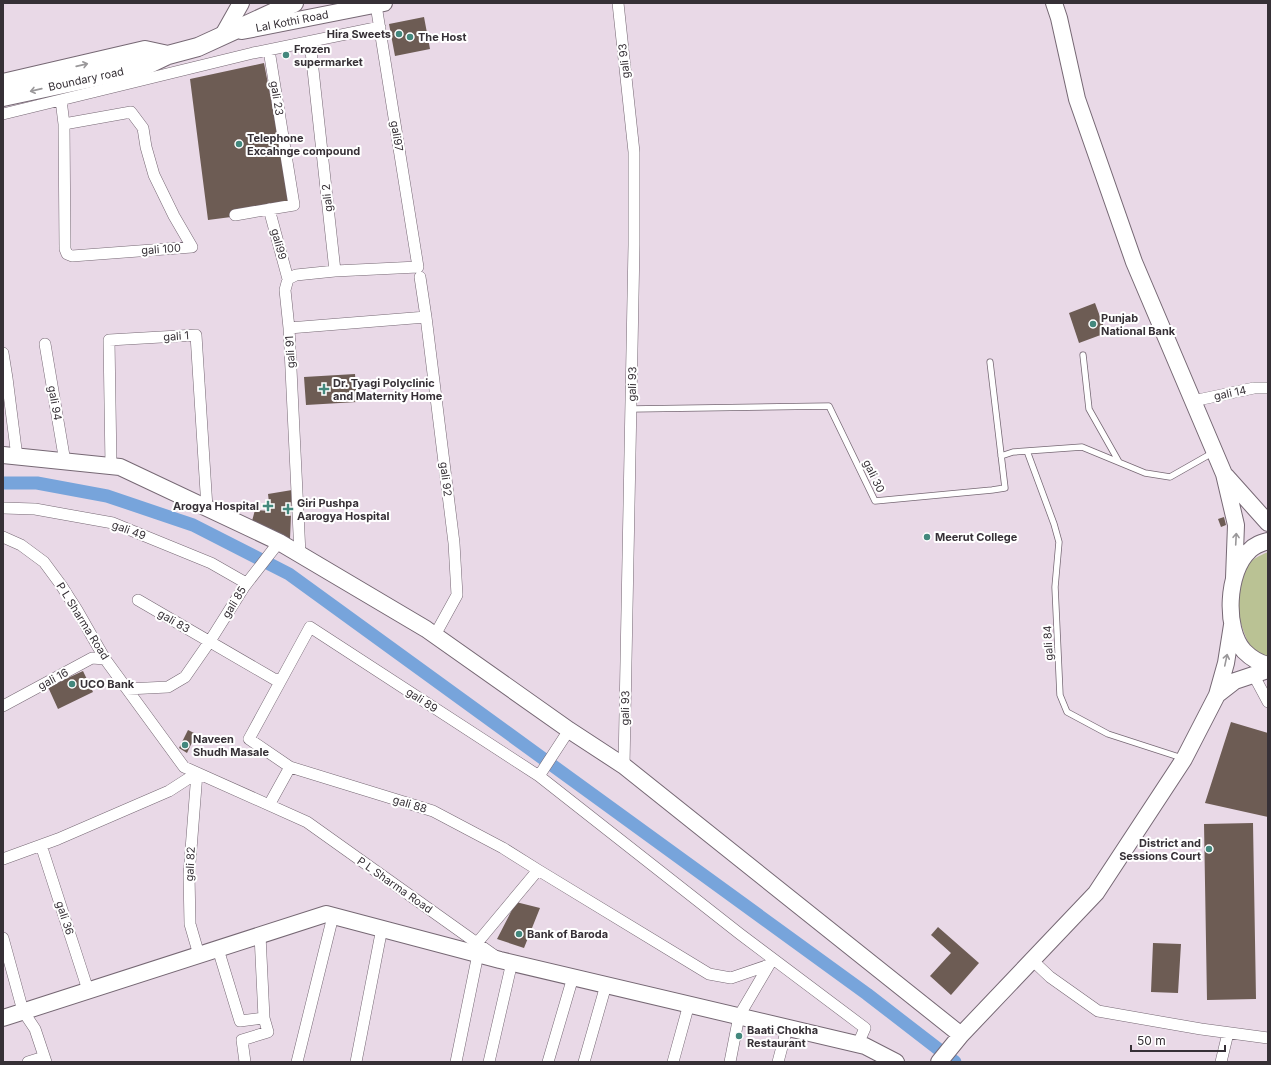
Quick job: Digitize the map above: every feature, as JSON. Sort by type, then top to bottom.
[{"type":"main road","name":"Boundary road","points":[[3,97],[143,67],[168,55],[198,47],[294,3]]},
{"type":"main road","name":"Boundary road","points":[[3,83],[145,50],[168,55]]},
{"type":"street","points":[[223,35],[240,3]]},
{"type":"street","name":"gali 93","points":[[618,3],[634,152],[634,245],[624,766]]},
{"type":"street","points":[[939,1062],[956,1040],[1096,894],[1184,759],[1217,695],[1226,663],[1232,625],[1231,595],[1234,578],[1236,524],[1224,474],[1134,262],[1077,99],[1059,18],[1054,3]]},
{"type":"street","name":"Lal Kothi Road","points":[[223,35],[380,4]]},
{"type":"street","name":"gali97","points":[[380,4],[380,27],[419,272]]},
{"type":"street","points":[[3,114],[269,50],[380,27]]},
{"type":"street","name":"gali 2","points":[[310,42],[335,271]]},
{"type":"street","name":"gali 23","points":[[235,215],[294,205],[269,50]]},
{"type":"street","name":"gali 100","points":[[61,100],[64,124],[65,249],[67,254],[72,256],[192,247],[174,216],[154,175],[146,147],[143,128],[131,112],[64,124]]},
{"type":"street","name":"gali99","points":[[269,209],[286,284],[289,328]]},
{"type":"street","points":[[286,284],[296,275],[335,271],[419,272],[426,318]]},
{"type":"street","name":"gali 91","points":[[300,554],[289,328],[426,318]]},
{"type":"street","name":"gali 92","points":[[426,318],[454,543],[457,595],[435,635]]},
{"type":"street","name":"gali 1","points":[[111,466],[109,340],[196,335],[207,508]]},
{"type":"street","name":"gali 94","points":[[45,344],[65,462]]},
{"type":"street","points":[[3,353],[10,456],[120,467],[300,554],[435,635],[624,766],[956,1040]]},
{"type":"street","name":"gali 14","points":[[1193,401],[1254,388],[1268,388]]},
{"type":"street","points":[[1224,474],[1268,523]]},
{"type":"street","name":"gali 49","points":[[3,508],[35,509],[113,523],[211,563],[246,583]]},
{"type":"street","name":"P L Sharma Road","points":[[3,537],[21,545],[44,562],[77,610],[105,659],[184,767],[307,822],[478,948]]},
{"type":"street","points":[[1234,578],[1244,556],[1257,544],[1268,542]]},
{"type":"street","name":"gali 85","points":[[127,689],[168,687],[185,677],[210,642],[246,583],[278,543]]},
{"type":"street","name":"gali 83","points":[[138,600],[274,678],[281,680]]},
{"type":"street","points":[[1232,625],[1243,651],[1252,658],[1268,665]]},
{"type":"street","name":"gali 89","points":[[281,680],[310,627],[538,776]]},
{"type":"street","name":"gali 16","points":[[3,706],[92,658],[105,659]]},
{"type":"street","points":[[1217,695],[1235,681],[1260,672],[1268,702]]},
{"type":"street","name":"gali 88","points":[[281,680],[249,739],[290,767],[433,811],[503,848],[709,974],[731,978],[769,965],[739,1016]]},
{"type":"street","points":[[570,730],[538,776],[734,929],[865,1028],[862,1045],[871,1062]]},
{"type":"street","points":[[269,805],[290,767]]},
{"type":"street","points":[[3,859],[42,845],[169,791],[197,773]]},
{"type":"street","name":"gali 82","points":[[197,773],[189,875],[190,924],[199,954]]},
{"type":"street","name":"gali 36","points":[[42,845],[88,990]]},
{"type":"street","points":[[456,1062],[478,948],[538,870]]},
{"type":"street","points":[[3,1018],[326,914],[382,928],[478,948],[506,961],[862,1045],[896,1062]]},
{"type":"street","points":[[297,1062],[333,916]]},
{"type":"street","points":[[356,1062],[382,928]]},
{"type":"street","points":[[245,1062],[242,1040],[268,1032],[264,1018],[260,935]]},
{"type":"street","points":[[3,938],[23,1011],[35,1029],[45,1059],[28,1062]]},
{"type":"street","points":[[218,949],[240,1021],[264,1018]]},
{"type":"street","points":[[1032,960],[1050,977],[1098,1011],[1228,1033],[1268,1038]]},
{"type":"street","points":[[490,1062],[506,961]]},
{"type":"street","points":[[548,1062],[573,977]]},
{"type":"street","points":[[584,1062],[606,985]]},
{"type":"street","points":[[673,1062],[689,1004]]},
{"type":"street","points":[[730,1062],[739,1016]]},
{"type":"street","points":[[778,1062],[787,1028]]},
{"type":"street","points":[[1221,1062],[1228,1033]]},
{"type":"lane","points":[[1084,355],[1089,409],[1119,462]]},
{"type":"lane","name":"gali 30","points":[[631,409],[829,406],[875,501],[1005,488],[990,362]]},
{"type":"lane","points":[[1001,456],[1013,452],[1082,447],[1145,473],[1170,477],[1215,452]]},
{"type":"lane","name":"gali 84","points":[[1027,451],[1054,524],[1059,542],[1055,587],[1060,695],[1067,712],[1108,734],[1184,759]]},
{"type":"green space","points":[[1268,552],[1268,658],[1255,653],[1251,648],[1241,623],[1237,602],[1243,570],[1250,562]]},
{"type":"building","name":"The Host","points":[[424,17],[430,49],[395,56],[389,24]]},
{"type":"building","name":"Telephone Excahnge compound","points":[[264,63],[292,209],[208,220],[190,79]]},
{"type":"building","points":[[1095,303],[1106,333],[1079,343],[1069,313]]},
{"type":"building","points":[[355,374],[357,402],[306,405],[304,377]]},
{"type":"building","points":[[292,490],[290,539],[252,521],[255,510],[270,511],[268,494]]},
{"type":"building","points":[[1224,517],[1226,525],[1221,527],[1218,519]]},
{"type":"building","points":[[83,671],[93,692],[58,709],[48,687]]},
{"type":"building","points":[[1231,722],[1268,733],[1268,817],[1205,803]]},
{"type":"building","points":[[188,730],[196,734],[187,753],[179,748]]},
{"type":"building","points":[[1253,823],[1256,999],[1207,1000],[1204,824]]},
{"type":"building","points":[[516,902],[540,908],[524,948],[497,939]]},
{"type":"building","points":[[938,927],[979,963],[951,995],[930,976],[951,953],[931,935]]},
{"type":"building","points":[[1153,943],[1181,944],[1178,993],[1151,992]]},
{"type":"waterway","points":[[3,483],[37,483],[107,496],[193,525],[289,574],[867,994],[955,1062]]},
{"type":"place","name":"Hira Sweets","points":[[399,34]]},
{"type":"place","name":"The Host","points":[[410,37]]},
{"type":"place","name":"Frozen supermarket","points":[[286,55]]},
{"type":"place","name":"Telephone Excahnge compound","points":[[239,144]]},
{"type":"place","name":"Punjab National Bank","points":[[1093,324]]},
{"type":"place","name":"Dr. Tyagi Polyclinic and Maternity Home","points":[[324,389]]},
{"type":"place","name":"Arogya Hospital","points":[[268,506]]},
{"type":"place","name":"Giri Pushpa Aarogya Hospital","points":[[288,509]]},
{"type":"place","name":"Meerut College","points":[[927,537]]},
{"type":"place","name":"UCO Bank","points":[[72,684]]},
{"type":"place","name":"Naveen Shudh Masale","points":[[185,745]]},
{"type":"place","name":"District and Sessions Court","points":[[1209,849]]},
{"type":"place","name":"Bank of Baroda","points":[[519,934]]},
{"type":"place","name":"Baati Chokha Restaurant","points":[[739,1036]]}]
